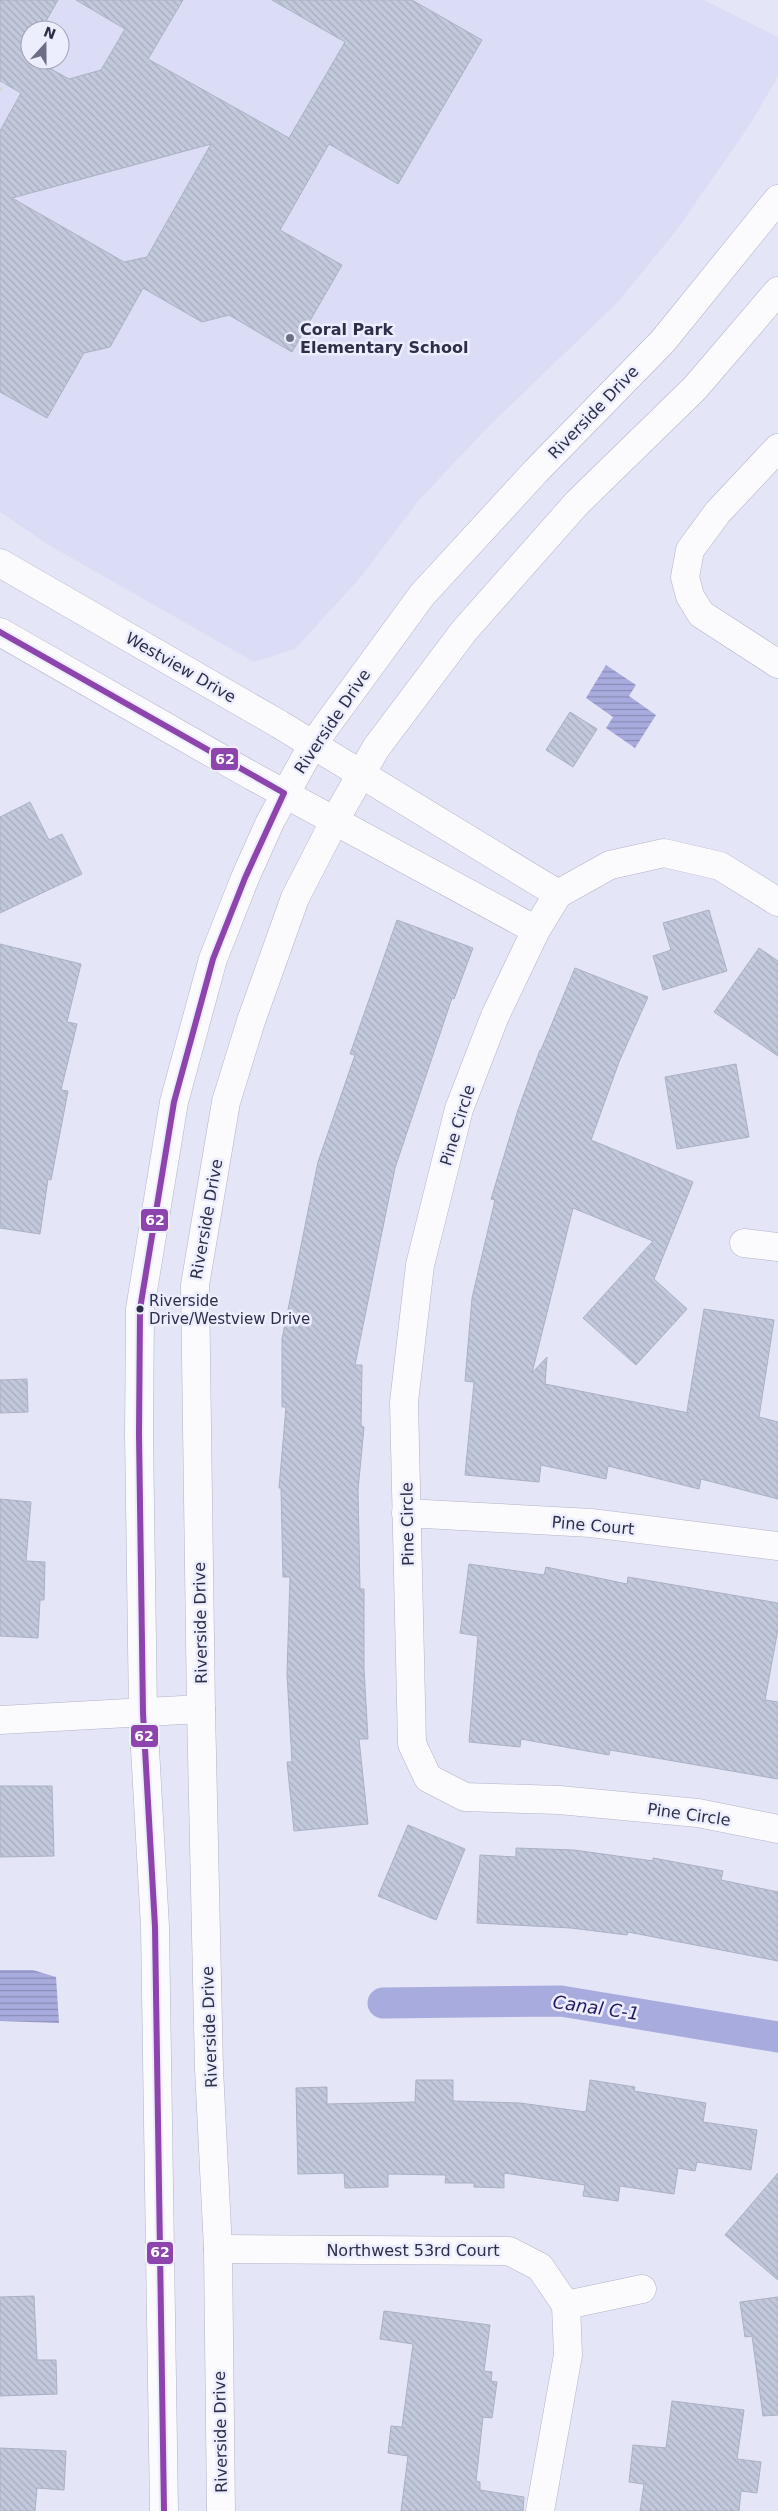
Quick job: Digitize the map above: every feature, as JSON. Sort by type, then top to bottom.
[{"type":"street","name":"Riverside Drive","points":[[164,2511],[155,1927],[143,1713],[139,1434],[140,1309],[174,1102],[213,959],[245,878],[284,793],[312,744],[422,595],[536,471],[663,341],[776,207]]},
{"type":"street","name":"Riverside Drive","points":[[221,2511],[218,2249],[209,2069],[201,1709],[195,1285],[226,1102],[295,898],[335,820],[376,748],[464,631],[577,503],[696,388],[778,291]]},
{"type":"street","points":[[778,448],[718,512],[690,550],[685,577],[690,596],[701,614],[778,664]]},
{"type":"street","name":"Westview Drive","points":[[0,563],[312,744],[360,774]]},
{"type":"street","points":[[0,632],[284,793],[536,930]]},
{"type":"street","points":[[360,774],[558,894]]},
{"type":"street","name":"Pine Circle","points":[[778,902],[720,866],[664,853],[610,865],[558,894],[536,930],[495,1016],[459,1109],[420,1265],[404,1402],[412,1744],[428,1778],[466,1797],[559,1800],[698,1813],[778,1829]]},
{"type":"street","points":[[744,1243],[778,1247]]},
{"type":"street","name":"Pine Court","points":[[406,1513],[591,1523],[778,1546]]},
{"type":"street","points":[[0,1720],[201,1709]]},
{"type":"street","name":"Northwest 53rd Court","points":[[218,2249],[509,2251],[540,2267],[566,2305]]},
{"type":"street","points":[[540,2511],[568,2355],[566,2305],[642,2289]]},
{"type":"path","points":[[0,91],[4,83]]},
{"type":"shaded area","name":"Coral Park Elementary School","points":[[0,0],[704,0],[778,37],[778,77],[747,129],[676,231],[618,302],[491,424],[419,500],[360,578],[295,649],[254,662],[47,544],[0,512]]},
{"type":"water","points":[[606,665],[636,685],[629,696],[656,715],[635,748],[606,728],[613,717],[586,698]]},
{"type":"water","points":[[0,1970],[33,1970],[56,1977],[59,2023],[0,2021]]},
{"type":"building","points":[[0,0],[58,0],[47,20],[20,20],[20,70],[53,70],[69,79],[101,70],[125,29],[76,0],[183,0],[148,59],[289,138],[345,42],[272,0],[412,0],[482,40],[398,184],[329,144],[280,230],[342,265],[292,352],[229,315],[202,322],[143,288],[110,347],[84,353],[47,418],[0,392],[0,131],[21,93],[0,81]],"holes":[[[211,144],[147,257],[124,262],[12,198]]]},
{"type":"building","points":[[570,712],[597,729],[573,767],[546,750]]},
{"type":"building","points":[[30,802],[49,840],[62,834],[82,874],[0,913],[0,817]]},
{"type":"building","points":[[709,910],[727,971],[663,990],[653,956],[671,950],[663,923]]},
{"type":"building","points":[[397,920],[473,948],[454,999],[452,998],[395,1168],[355,1365],[362,1365],[361,1426],[364,1427],[358,1490],[360,1589],[364,1589],[364,1669],[368,1739],[359,1739],[368,1824],[294,1831],[287,1762],[292,1762],[287,1674],[290,1577],[283,1577],[281,1488],[279,1488],[286,1407],[282,1407],[282,1339],[318,1162],[355,1055],[350,1054]]},
{"type":"building","points":[[0,944],[81,964],[67,1022],[77,1024],[61,1090],[68,1091],[51,1180],[48,1179],[40,1234],[0,1228]]},
{"type":"building","points":[[759,948],[778,961],[778,1056],[714,1012]]},
{"type":"building","points":[[575,968],[648,997],[619,1062],[591,1140],[693,1182],[654,1279],[687,1309],[636,1365],[583,1318],[653,1241],[573,1208],[532,1373],[547,1357],[545,1384],[689,1413],[687,1411],[704,1309],[774,1320],[759,1417],[778,1422],[778,1499],[701,1479],[699,1489],[608,1466],[606,1479],[541,1465],[539,1482],[465,1475],[474,1382],[465,1381],[472,1298],[495,1200],[491,1199],[518,1110],[540,1050]]},
{"type":"building","points":[[736,1064],[749,1137],[677,1149],[665,1077]]},
{"type":"building","points":[[27,1379],[28,1412],[0,1413],[0,1380]]},
{"type":"building","points":[[0,1499],[31,1502],[26,1561],[45,1562],[44,1600],[40,1600],[38,1638],[0,1636]]},
{"type":"building","points":[[469,1564],[544,1575],[546,1567],[627,1584],[628,1577],[778,1603],[778,1629],[765,1700],[778,1702],[778,1779],[610,1750],[609,1755],[521,1739],[520,1747],[469,1742],[478,1636],[460,1633]]},
{"type":"building","points":[[0,1786],[52,1786],[54,1856],[0,1857]]},
{"type":"building","points":[[408,1825],[465,1849],[436,1920],[378,1896]]},
{"type":"building","points":[[516,1848],[574,1850],[653,1861],[653,1858],[723,1871],[721,1880],[778,1892],[778,1961],[628,1932],[627,1935],[571,1928],[477,1923],[480,1855],[516,1857]]},
{"type":"building","points":[[416,2080],[453,2080],[453,2101],[520,2103],[586,2112],[590,2080],[635,2087],[634,2091],[706,2103],[703,2122],[757,2130],[751,2170],[697,2162],[695,2171],[678,2168],[674,2194],[620,2186],[618,2201],[583,2196],[585,2185],[504,2173],[504,2188],[474,2187],[474,2183],[445,2183],[446,2175],[388,2174],[388,2187],[345,2188],[344,2173],[298,2174],[296,2088],[327,2087],[327,2104],[415,2102]]},
{"type":"building","points":[[778,2173],[778,2280],[725,2235]]},
{"type":"building","points":[[34,2296],[37,2360],[56,2360],[57,2394],[0,2396],[0,2297]]},
{"type":"building","points":[[778,2297],[778,2415],[763,2416],[752,2336],[745,2337],[740,2302]]},
{"type":"building","points":[[384,2311],[490,2325],[484,2371],[492,2372],[491,2381],[497,2382],[492,2418],[483,2417],[476,2481],[480,2482],[480,2490],[524,2497],[523,2511],[401,2511],[408,2456],[388,2453],[391,2426],[402,2427],[413,2344],[380,2339]]},
{"type":"building","points":[[672,2401],[744,2410],[737,2459],[761,2462],[757,2493],[741,2491],[739,2511],[640,2511],[644,2484],[629,2482],[633,2445],[666,2448]]},
{"type":"building","points":[[0,2448],[66,2451],[64,2490],[37,2488],[35,2511],[0,2511]]},
{"type":"waterway","name":"Canal C-1","points":[[383,2003],[561,2001],[778,2037]]},
{"type":"transit line","name":"62","points":[[0,632],[284,793],[245,878],[213,959],[174,1102],[140,1309],[139,1434],[143,1713],[155,1927],[164,2511]]},
{"type":"place","name":"Coral Park Elementary School","points":[[290,338]]},
{"type":"place","name":"Riverside Drive/Westview Drive","points":[[140,1309]]}]
